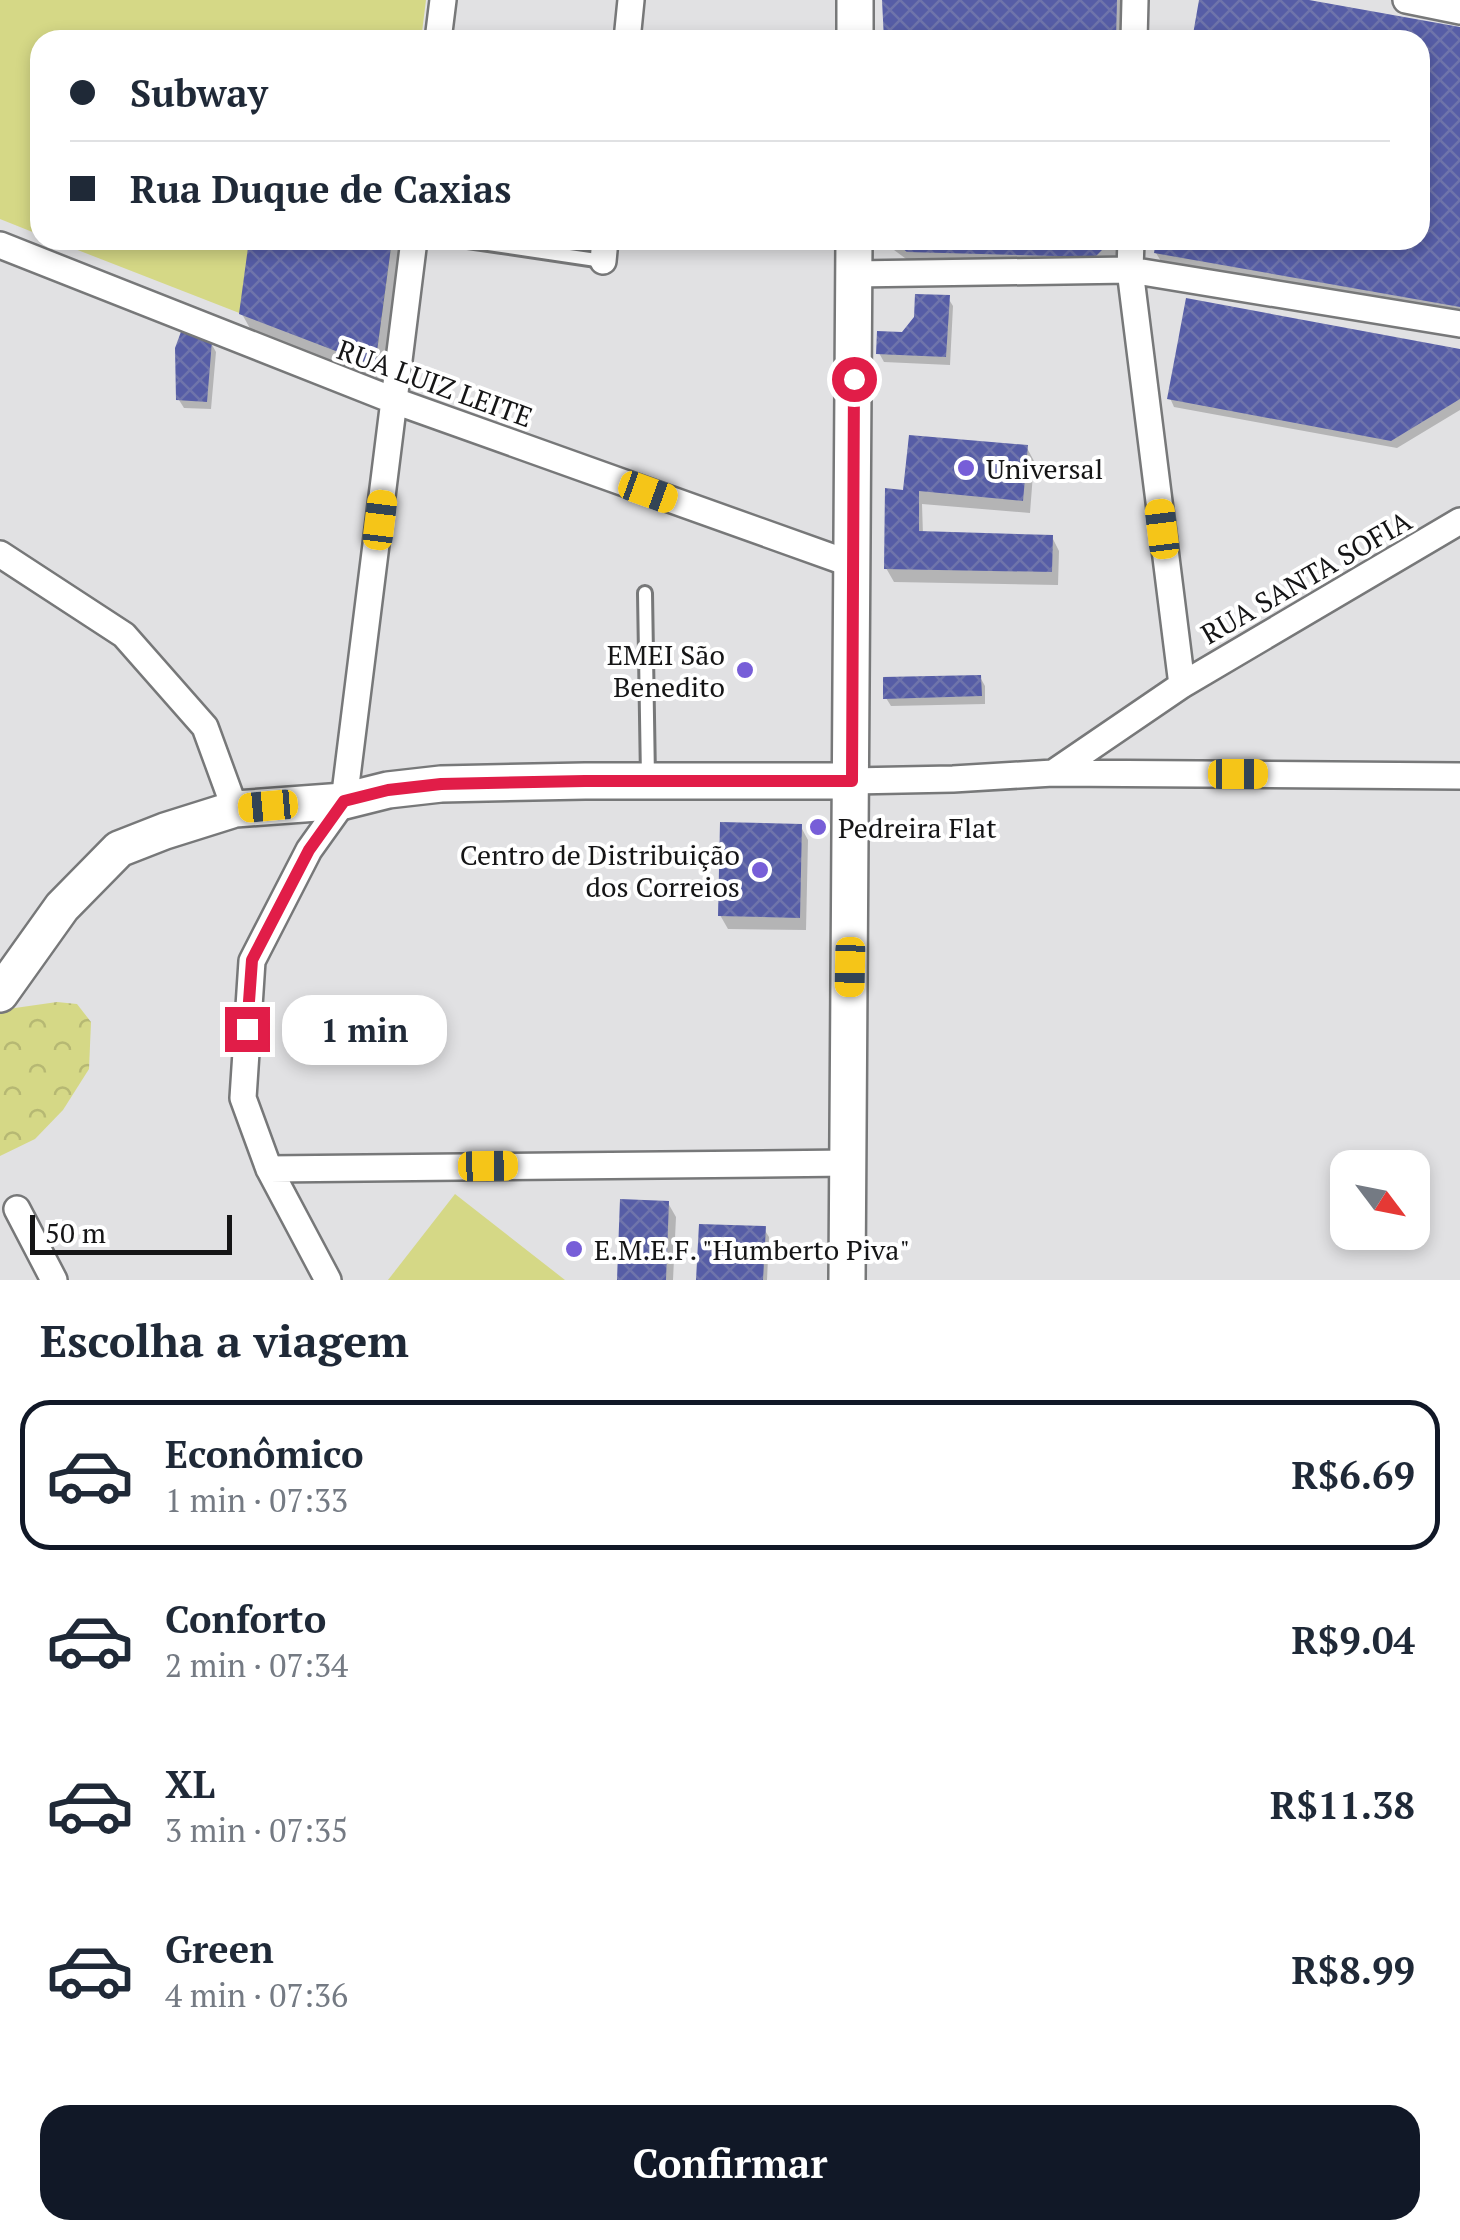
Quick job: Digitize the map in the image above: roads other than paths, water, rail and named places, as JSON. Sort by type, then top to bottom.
[{"type":"main road","points":[[855,0],[855,30]]},
{"type":"main road","points":[[847,1280],[854,257]]},
{"type":"main road","points":[[0,994],[62,907],[119,849],[235,809],[344,801],[388,790],[441,784],[852,781]]},
{"type":"street","points":[[439,30],[443,0]]},
{"type":"street","points":[[628,30],[631,0]]},
{"type":"street","points":[[1134,30],[1135,0]]},
{"type":"street","points":[[1406,0],[1460,10]]},
{"type":"street","name":"RUA LUIZ LEITE","points":[[0,246],[395,402],[854,566]]},
{"type":"street","points":[[328,1280],[269,1169],[243,1098],[252,960],[309,850],[344,801],[413,250]]},
{"type":"street","points":[[1131,250],[1130,270],[1182,685]]},
{"type":"street","points":[[854,257],[1130,270],[1460,324]]},
{"type":"street","name":"RUA SANTA SOFIA","points":[[1053,772],[1182,685],[1460,522]]},
{"type":"street","points":[[0,554],[124,635],[205,727],[235,809]]},
{"type":"street","points":[[852,781],[953,780],[1053,772],[1460,776]]},
{"type":"street","points":[[269,1169],[848,1163]]},
{"type":"street","points":[[17,1209],[54,1280]]},
{"type":"lane","points":[[645,593],[648,781]]},
{"type":"place","name":"Universal","points":[[966,468]]},
{"type":"place","name":"EMEI São Benedito","points":[[745,670]]},
{"type":"place","name":"Pedreira Flat","points":[[818,827]]},
{"type":"place","name":"Centro de Distribuição dos Correios","points":[[760,870]]},
{"type":"place","name":"E.M.E.F. \"Humberto Piva\"","points":[[574,1249]]}]
